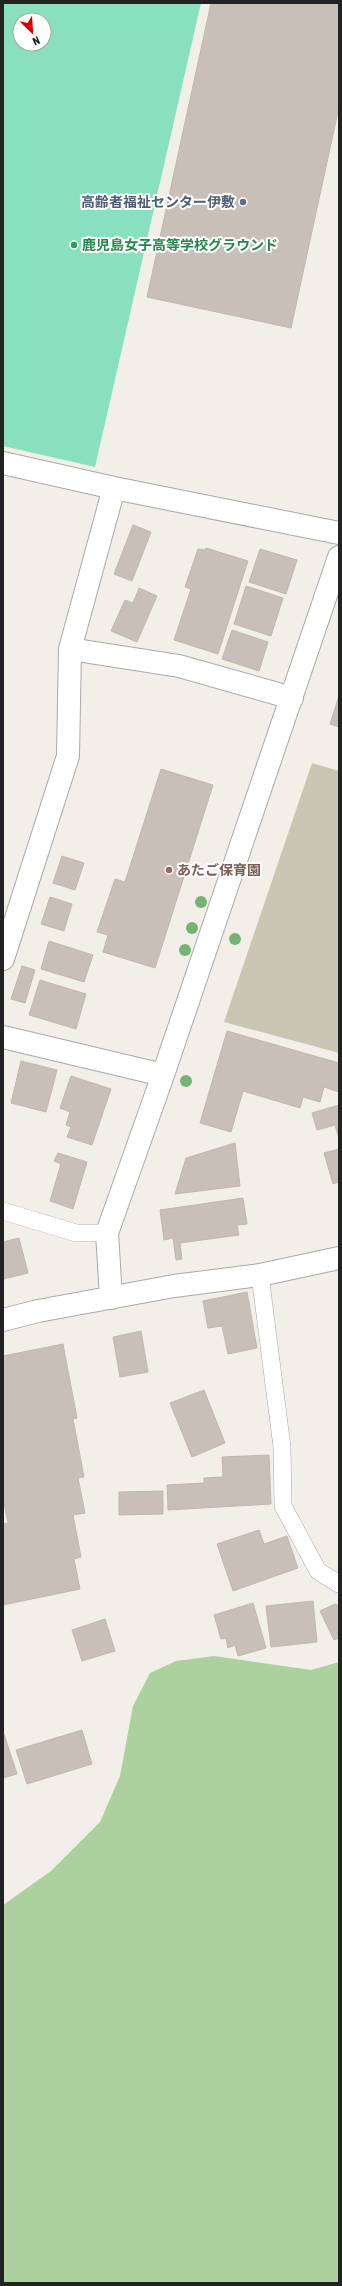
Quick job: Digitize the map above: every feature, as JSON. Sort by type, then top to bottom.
[{"type":"street","points":[[3,463],[114,488],[339,533]]},
{"type":"street","points":[[3,959],[68,756],[70,649],[114,488]]},
{"type":"street","points":[[111,1298],[107,1233],[164,1075],[339,557]]},
{"type":"street","points":[[70,649],[179,666],[292,698]]},
{"type":"street","points":[[3,1037],[164,1075]]},
{"type":"street","points":[[3,1320],[174,1286],[260,1275],[339,1258]]},
{"type":"lane","points":[[3,1211],[76,1233],[107,1233]]},
{"type":"lane","points":[[260,1275],[282,1447],[283,1506],[318,1571],[339,1584]]},
{"type":"shaded area","points":[[312,763],[339,771],[339,1053],[224,1022]]},
{"type":"green space","name":"鹿児島女子高等学校グラウンド","points":[[3,3],[201,3],[95,467],[3,446]]},
{"type":"green space","points":[[214,1656],[311,1670],[339,1662],[339,2283],[3,2283],[3,1905],[51,1871],[100,1822],[120,1776],[133,1706],[150,1673],[176,1661]]},
{"type":"building","name":"高齢者福祉センター伊敷","points":[[211,3],[339,3],[339,107],[291,328],[147,297]]},
{"type":"building","points":[[133,525],[151,532],[132,581],[114,574]]},
{"type":"building","points":[[206,548],[248,561],[218,654],[174,640],[191,589],[185,587],[198,549],[205,550]]},
{"type":"building","points":[[260,549],[297,560],[286,594],[249,582]]},
{"type":"building","points":[[246,586],[283,598],[271,636],[234,624]]},
{"type":"building","points":[[139,588],[157,596],[137,642],[111,631],[125,600],[133,603]]},
{"type":"building","points":[[232,630],[268,642],[259,671],[222,659]]},
{"type":"building","points":[[339,696],[339,727],[330,724]]},
{"type":"building","points":[[161,769],[213,785],[155,968],[103,952],[108,935],[97,932],[115,879],[125,882]]},
{"type":"building","points":[[62,856],[84,863],[75,890],[53,883]]},
{"type":"building","points":[[50,897],[72,904],[64,931],[41,924]]},
{"type":"building","points":[[49,941],[93,955],[84,982],[41,969]]},
{"type":"building","points":[[22,966],[35,970],[25,1003],[11,999]]},
{"type":"building","points":[[40,980],[86,994],[76,1029],[29,1015]]},
{"type":"building","points":[[227,1031],[339,1063],[339,1092],[324,1087],[320,1102],[303,1097],[300,1108],[243,1091],[231,1132],[200,1123]]},
{"type":"building","points":[[21,1061],[57,1070],[46,1112],[11,1103]]},
{"type":"building","points":[[71,1076],[111,1089],[92,1145],[67,1137],[71,1127],[66,1125],[70,1112],[60,1108]]},
{"type":"building","points":[[339,1105],[339,1139],[335,1125],[317,1130],[312,1113]]},
{"type":"building","points":[[235,1143],[240,1186],[175,1194],[186,1158]]},
{"type":"building","points":[[339,1149],[339,1182],[333,1184],[324,1153]]},
{"type":"building","points":[[58,1153],[87,1162],[73,1209],[50,1201],[61,1164],[54,1161]]},
{"type":"building","points":[[243,1198],[247,1224],[237,1225],[239,1235],[180,1243],[182,1259],[176,1260],[173,1238],[164,1240],[160,1210]]},
{"type":"building","points":[[19,1238],[28,1273],[3,1279],[3,1242]]},
{"type":"building","points":[[247,1292],[257,1348],[228,1354],[222,1326],[208,1328],[203,1301]]},
{"type":"building","points":[[141,1331],[148,1372],[120,1377],[113,1337]]},
{"type":"building","points":[[63,1344],[77,1418],[73,1419],[84,1477],[78,1478],[85,1513],[73,1515],[81,1557],[74,1559],[80,1589],[3,1605],[3,1524],[8,1523],[3,1498],[3,1356]]},
{"type":"building","points":[[204,1390],[225,1443],[192,1457],[170,1403]]},
{"type":"building","points":[[269,1455],[271,1504],[168,1510],[167,1485],[204,1483],[204,1478],[223,1477],[222,1457]]},
{"type":"building","points":[[163,1491],[163,1514],[119,1515],[119,1492]]},
{"type":"building","points":[[259,1530],[264,1544],[287,1536],[298,1568],[233,1591],[217,1544]]},
{"type":"building","points":[[313,1601],[317,1642],[271,1647],[266,1606]]},
{"type":"building","points":[[253,1603],[266,1648],[238,1656],[235,1645],[228,1648],[226,1638],[221,1639],[214,1615]]},
{"type":"building","points":[[335,1604],[339,1606],[339,1638],[334,1640],[320,1611]]},
{"type":"building","points":[[105,1619],[115,1651],[82,1661],[72,1630]]},
{"type":"building","points":[[82,1730],[92,1764],[27,1784],[16,1750]]},
{"type":"building","points":[[4,1734],[17,1774],[3,1778],[3,1735]]},
{"type":"place","name":"高齢者福祉センター伊敷","points":[[243,202]]},
{"type":"place","name":"鹿児島女子高等学校グラウンド","points":[[74,245]]},
{"type":"place","name":"あたご保育園","points":[[169,870]]}]
